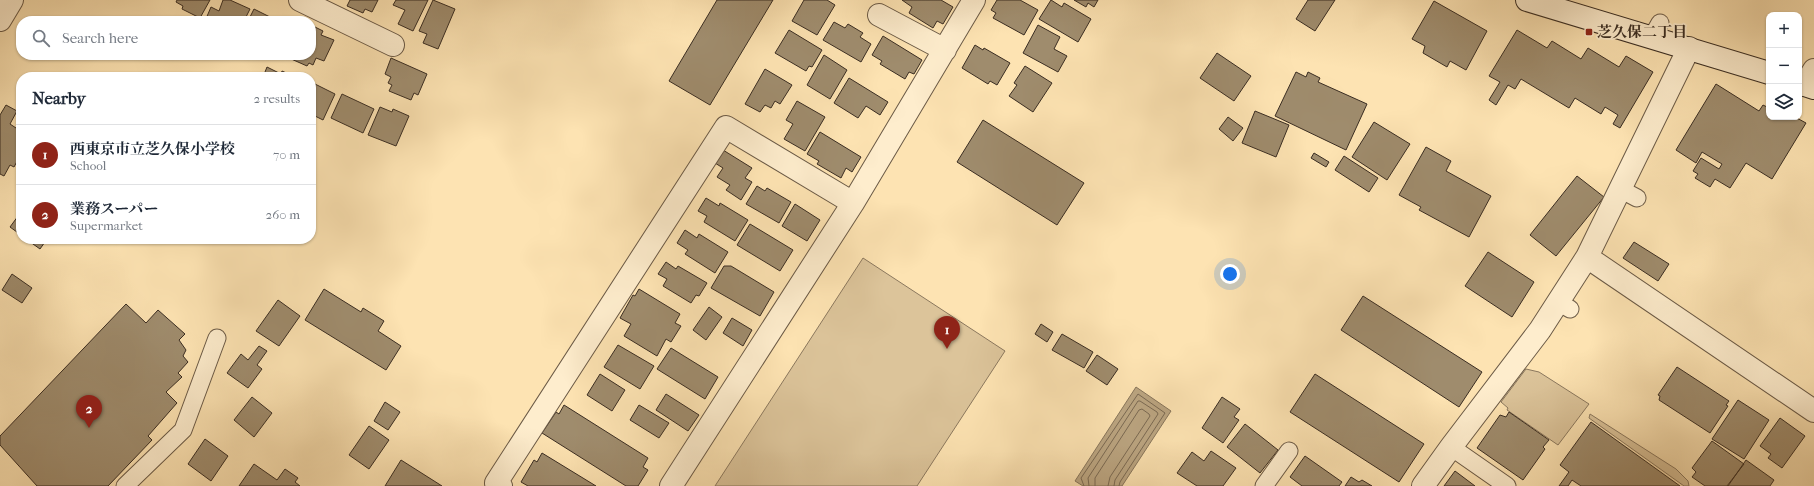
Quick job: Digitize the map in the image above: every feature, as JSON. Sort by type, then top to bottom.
[{"type":"street","points":[[0,20],[12,0]]},
{"type":"street","points":[[300,0],[393,45]]},
{"type":"street","points":[[671,486],[853,203],[974,0]]},
{"type":"street","points":[[1527,0],[1656,30],[1689,48],[1766,72]]},
{"type":"street","points":[[879,15],[945,50]]},
{"type":"street","points":[[1423,486],[1451,447],[1528,356],[1564,306],[1587,257],[1628,193],[1689,48]]},
{"type":"street","points":[[501,486],[496,483],[726,127],[853,203]]},
{"type":"street","points":[[1587,257],[1814,411]]},
{"type":"lane","points":[[125,486],[183,430],[217,338]]},
{"type":"lane","points":[[1451,447],[1507,486]]},
{"type":"lane","points":[[1264,486],[1289,450]]},
{"type":"shaded area","points":[[863,258],[1005,351],[917,486],[715,486]]},
{"type":"shaded area","points":[[1526,369],[1539,372],[1589,404],[1558,445],[1507,410],[1508,408],[1501,402]]},
{"type":"shaded area","points":[[1590,414],[1676,469],[1688,481],[1689,486],[1684,486],[1589,418]]},
{"type":"water","points":[[1136,387],[1171,411],[1122,486],[1083,486],[1075,481]]},
{"type":"building","points":[[177,0],[210,0],[201,16],[196,16],[182,9],[183,6],[176,2]]},
{"type":"building","points":[[223,0],[230,0],[250,9],[246,16],[207,16],[211,7],[219,11]]},
{"type":"building","points":[[350,0],[378,0],[372,12],[365,9],[363,13],[347,6]]},
{"type":"building","points":[[396,0],[428,0],[413,31],[398,24],[405,10],[393,5]]},
{"type":"building","points":[[433,0],[455,9],[438,49],[423,43],[427,34],[419,31]]},
{"type":"building","points":[[717,0],[773,0],[710,105],[669,81]]},
{"type":"building","points":[[804,0],[827,0],[835,5],[817,35],[792,21]]},
{"type":"building","points":[[902,0],[941,0],[953,7],[943,24],[937,21],[933,28],[909,13],[912,7]]},
{"type":"building","points":[[997,0],[1020,0],[1038,10],[1024,35],[993,18],[996,13],[991,10]]},
{"type":"building","points":[[1051,0],[1062,7],[1064,3],[1091,19],[1078,42],[1039,19]]},
{"type":"building","points":[[1074,0],[1098,0],[1094,7],[1088,3],[1086,7]]},
{"type":"building","points":[[1308,0],[1335,0],[1315,31],[1296,19]]},
{"type":"building","points":[[1434,1],[1487,31],[1466,70],[1450,61],[1447,67],[1423,53],[1425,46],[1412,39]]},
{"type":"building","points":[[254,9],[268,16],[250,16]]},
{"type":"building","points":[[834,22],[845,28],[848,24],[863,33],[860,37],[871,44],[861,62],[823,40]]},
{"type":"building","points":[[1038,25],[1060,37],[1054,49],[1067,56],[1058,72],[1023,53]]},
{"type":"building","points":[[316,28],[323,31],[321,35],[334,40],[324,61],[316,58]]},
{"type":"building","points":[[789,30],[822,50],[812,67],[809,66],[806,71],[775,53]]},
{"type":"building","points":[[1517,30],[1547,48],[1552,41],[1581,59],[1588,48],[1619,67],[1626,56],[1653,72],[1620,128],[1613,124],[1618,115],[1605,107],[1601,114],[1575,98],[1569,108],[1521,79],[1515,89],[1508,85],[1496,105],[1489,100],[1500,82],[1489,76]]},
{"type":"building","points":[[883,36],[922,60],[914,74],[909,72],[905,79],[880,64],[882,61],[872,55]]},
{"type":"building","points":[[975,45],[983,50],[984,48],[1010,63],[997,85],[990,81],[988,84],[962,68]]},
{"type":"building","points":[[1217,53],[1251,76],[1234,101],[1200,78]]},
{"type":"building","points":[[824,55],[847,70],[830,99],[807,85]]},
{"type":"building","points":[[391,58],[427,74],[418,95],[414,93],[411,100],[389,91],[392,85],[388,83],[391,77],[385,74]]},
{"type":"building","points":[[294,60],[315,60],[313,65],[309,63],[307,66]]},
{"type":"building","points":[[1025,66],[1052,83],[1033,112],[1009,96],[1017,85],[1014,83]]},
{"type":"building","points":[[267,67],[277,72],[265,72]]},
{"type":"building","points":[[765,69],[792,85],[780,104],[775,101],[771,108],[765,105],[760,112],[745,104]]},
{"type":"building","points":[[1296,72],[1306,77],[1308,72],[1320,78],[1318,82],[1367,104],[1346,150],[1275,116]]},
{"type":"building","points":[[849,78],[888,102],[880,115],[866,106],[858,118],[834,103]]},
{"type":"building","points":[[316,84],[335,94],[323,120],[316,116]]},
{"type":"building","points":[[1716,84],[1759,111],[1763,105],[1766,106],[1766,120],[1800,120],[1806,123],[1772,179],[1746,163],[1730,188],[1715,179],[1710,187],[1695,178],[1698,174],[1693,171],[1701,158],[1719,169],[1722,164],[1702,152],[1696,163],[1676,150]]},
{"type":"building","points":[[342,94],[374,109],[363,133],[331,118]]},
{"type":"building","points":[[797,101],[825,117],[805,151],[784,139],[793,124],[786,120]]},
{"type":"building","points":[[6,105],[16,110],[10,124],[16,128],[16,163],[14,167],[10,165],[4,176],[0,174],[0,115]]},
{"type":"building","points":[[380,107],[392,112],[393,109],[409,116],[396,146],[368,135]]},
{"type":"building","points":[[1255,111],[1289,125],[1276,157],[1242,143]]},
{"type":"building","points":[[1228,117],[1243,128],[1233,141],[1219,129]]},
{"type":"building","points":[[983,120],[1084,183],[1057,225],[957,162]]},
{"type":"building","points":[[1374,122],[1410,144],[1387,180],[1352,157]]},
{"type":"building","points":[[820,132],[861,157],[852,172],[846,168],[841,178],[817,164],[819,161],[807,154]]},
{"type":"building","points":[[1426,147],[1451,161],[1446,171],[1491,196],[1469,237],[1419,210],[1421,207],[1399,195]]},
{"type":"building","points":[[723,150],[752,168],[745,178],[752,182],[741,200],[726,190],[730,185],[717,177],[723,168],[715,163]]},
{"type":"building","points":[[1314,153],[1329,162],[1326,167],[1311,158]]},
{"type":"building","points":[[1344,156],[1378,178],[1369,192],[1335,170]]},
{"type":"building","points":[[1577,176],[1604,197],[1556,256],[1530,235]]},
{"type":"building","points":[[757,186],[765,191],[767,188],[791,202],[779,223],[746,204]]},
{"type":"building","points":[[706,198],[719,206],[720,203],[748,220],[735,241],[704,222],[707,216],[698,211]]},
{"type":"building","points":[[795,204],[820,220],[807,241],[782,226]]},
{"type":"building","points":[[16,219],[16,231],[10,227]]},
{"type":"building","points":[[750,224],[793,250],[780,271],[737,245]]},
{"type":"building","points":[[685,230],[697,238],[699,234],[728,252],[715,273],[685,254],[688,250],[677,243]]},
{"type":"building","points":[[1634,242],[1669,264],[1658,281],[1623,258]]},
{"type":"building","points":[[33,244],[44,244],[40,249]]},
{"type":"building","points":[[1488,252],[1534,282],[1512,317],[1465,286]]},
{"type":"building","points":[[666,262],[676,269],[678,266],[707,283],[699,296],[696,295],[691,303],[663,286],[667,279],[658,274]]},
{"type":"building","points":[[724,266],[731,266],[774,292],[760,316],[711,288]]},
{"type":"building","points":[[12,274],[32,288],[22,303],[2,290]]},
{"type":"building","points":[[324,289],[361,312],[363,308],[384,321],[378,331],[401,346],[386,370],[305,320]]},
{"type":"building","points":[[639,289],[680,314],[675,323],[681,326],[671,342],[666,339],[657,356],[624,336],[631,324],[620,318],[633,295],[635,296]]},
{"type":"building","points":[[1363,296],[1482,372],[1459,407],[1341,330]]},
{"type":"building","points":[[278,300],[300,316],[279,346],[256,331]]},
{"type":"building","points":[[126,304],[146,323],[158,310],[185,334],[179,340],[186,350],[183,356],[188,362],[178,373],[182,377],[166,392],[177,403],[148,436],[152,440],[108,486],[37,486],[0,445],[0,436]]},
{"type":"building","points":[[709,307],[722,317],[706,340],[693,330]]},
{"type":"building","points":[[732,318],[752,330],[743,346],[723,333]]},
{"type":"building","points":[[1041,324],[1053,332],[1047,342],[1035,334]]},
{"type":"building","points":[[1062,334],[1093,352],[1084,368],[1052,350]]},
{"type":"building","points":[[618,345],[654,366],[640,389],[604,367]]},
{"type":"building","points":[[259,346],[267,351],[257,365],[262,369],[248,388],[227,373],[241,354],[248,360]]},
{"type":"building","points":[[671,348],[718,377],[705,399],[657,369]]},
{"type":"building","points":[[1097,355],[1118,369],[1107,385],[1086,371]]},
{"type":"building","points":[[1677,367],[1729,401],[1726,405],[1728,406],[1710,433],[1659,400],[1660,396],[1658,395]]},
{"type":"building","points":[[600,374],[625,390],[612,411],[587,395]]},
{"type":"building","points":[[1315,374],[1424,444],[1399,482],[1290,412]]},
{"type":"building","points":[[666,394],[699,415],[688,431],[656,410]]},
{"type":"building","points":[[252,397],[272,413],[254,437],[234,420]]},
{"type":"building","points":[[1222,397],[1240,409],[1234,417],[1239,420],[1223,443],[1202,428]]},
{"type":"building","points":[[1738,400],[1769,420],[1744,459],[1712,439]]},
{"type":"building","points":[[385,402],[400,412],[388,430],[374,421]]},
{"type":"building","points":[[564,405],[648,458],[643,467],[648,470],[638,486],[626,486],[542,433],[556,412],[559,414]]},
{"type":"building","points":[[639,405],[669,423],[659,438],[630,420]]},
{"type":"building","points":[[1509,412],[1549,440],[1543,447],[1545,449],[1523,480],[1477,448],[1500,415],[1506,417]]},
{"type":"building","points":[[1780,418],[1805,436],[1782,468],[1768,458],[1771,454],[1760,446]]},
{"type":"building","points":[[1591,422],[1680,486],[1581,486],[1572,480],[1568,486],[1559,486],[1569,472],[1560,465]]},
{"type":"building","points":[[1245,424],[1278,450],[1260,473],[1227,447]]},
{"type":"building","points":[[369,426],[389,440],[369,469],[349,455]]},
{"type":"building","points":[[205,439],[228,456],[211,481],[188,464]]},
{"type":"building","points":[[1712,441],[1744,464],[1727,486],[1705,486],[1692,477],[1696,472],[1692,468]]},
{"type":"building","points":[[1211,451],[1236,468],[1223,486],[1197,486],[1177,473],[1192,452],[1204,461]]},
{"type":"building","points":[[542,453],[596,486],[528,486],[521,482],[534,460],[537,462]]},
{"type":"building","points":[[1305,456],[1342,482],[1339,486],[1302,486],[1290,477]]},
{"type":"building","points":[[401,460],[442,486],[385,486]]},
{"type":"building","points":[[1746,460],[1774,480],[1770,486],[1728,486]]},
{"type":"building","points":[[254,464],[277,480],[285,469],[298,478],[295,482],[300,486],[239,486]]},
{"type":"building","points":[[1455,471],[1475,486],[1444,486]]},
{"type":"building","points":[[1351,477],[1359,482],[1362,480],[1372,486],[1345,486]]},
{"type":"place","name":"芝久保二丁目","points":[[1589,32]]},
{"type":"place","name":"西東京市立芝久保小学校","points":[[947,349]]},
{"type":"place","name":"業務スーパー","points":[[89,428]]}]
